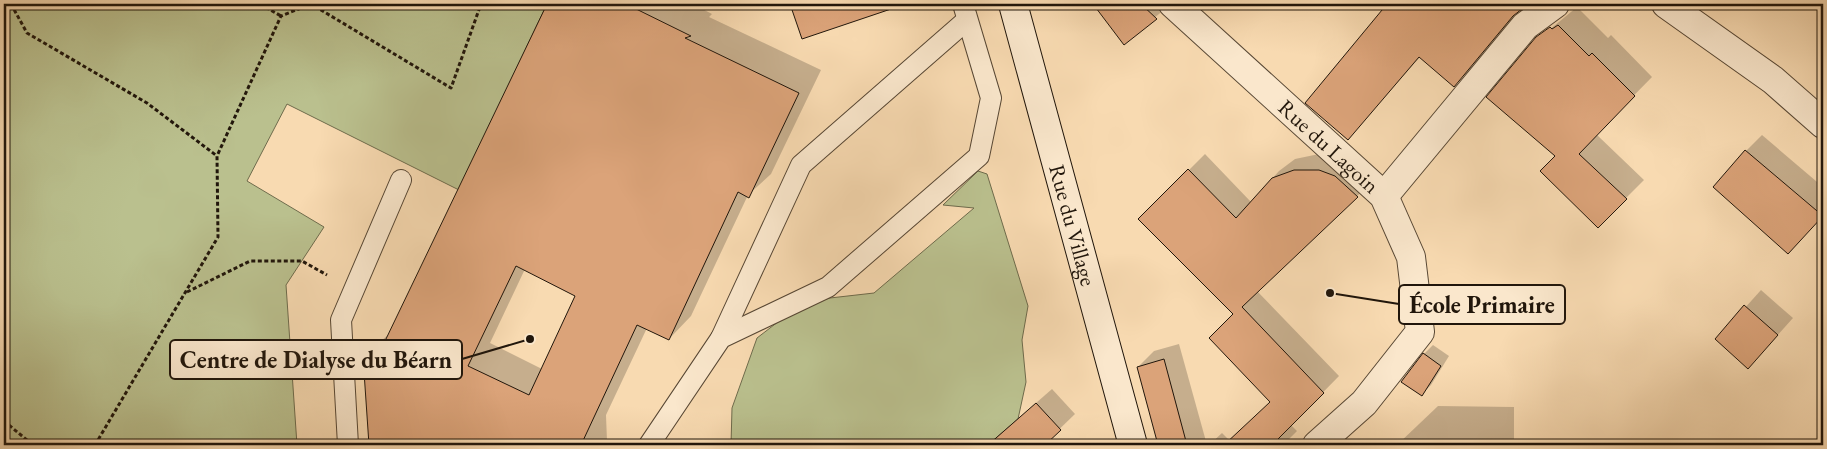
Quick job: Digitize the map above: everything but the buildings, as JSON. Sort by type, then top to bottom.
[{"type":"street","name":"Rue du Village","points":[[1013,4],[1133,445]]},
{"type":"street","name":"Rue du Lagoin","points":[[1173,4],[1384,196],[1525,26],[1555,4]]},
{"type":"street","points":[[1666,4],[1773,80],[1823,124]]},
{"type":"street","points":[[1317,445],[1364,403],[1420,332],[1411,257],[1384,196]]},
{"type":"lane","points":[[649,445],[720,338],[801,165],[965,12],[991,98],[979,156],[828,287],[720,338]]},
{"type":"lane","points":[[348,445],[341,320],[401,180]]},
{"type":"path","points":[[11,4],[27,33],[147,103],[216,156]]},
{"type":"path","points":[[260,4],[281,16]]},
{"type":"path","points":[[96,445],[218,237],[216,156],[281,16],[311,4],[451,88],[481,4]]},
{"type":"path","points":[[186,293],[250,261],[302,261],[354,290]]},
{"type":"path","points":[[4,421],[33,445]]},
{"type":"green space","points":[[4,4],[547,4],[459,190],[287,104],[247,181],[324,227],[286,285],[297,445],[4,445]]},
{"type":"green space","points":[[978,171],[987,174],[1028,306],[1022,340],[1026,382],[1018,419],[988,445],[731,445],[732,408],[757,338],[783,318],[810,303],[830,298],[874,293],[974,208],[943,205]]},
{"type":"place","name":"École Primaire","points":[[1330,293]]},
{"type":"place","name":"Centre de Dialyse du Béarn","points":[[530,339]]}]
